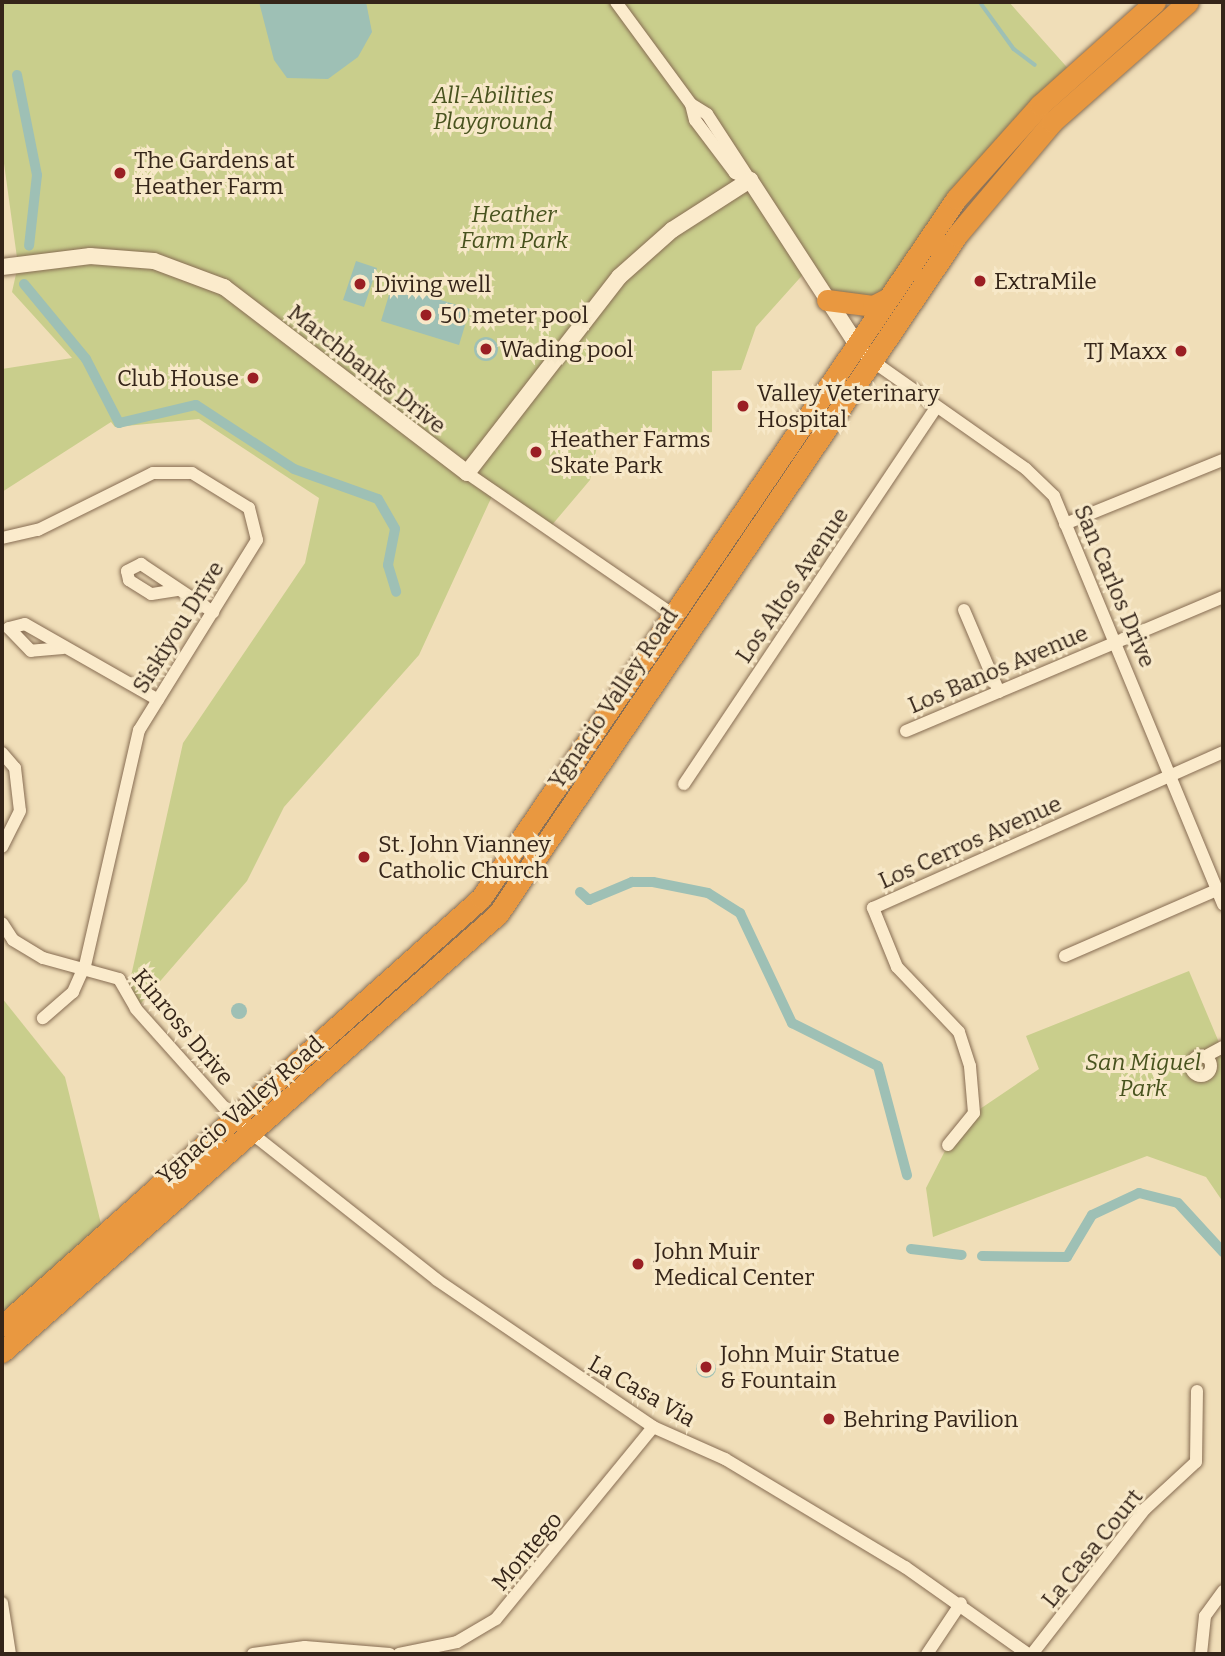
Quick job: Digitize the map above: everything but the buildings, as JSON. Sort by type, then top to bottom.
[{"type":"highway","name":"Ygnacio Valley Road","points":[[2,1326],[498,915],[864,353],[889,298],[956,199],[1037,109],[1155,2]]},
{"type":"highway","name":"Ygnacio Valley Road","points":[[2,1352],[244,1128],[481,898],[672,614],[864,353],[1007,173],[1052,122],[1188,2]]},
{"type":"highway","points":[[1007,173],[1001,160],[1032,124],[1037,109]]},
{"type":"highway","points":[[827,300],[873,306],[889,298]]},
{"type":"street","points":[[616,2],[691,104],[707,114],[864,353]]},
{"type":"street","points":[[467,473],[619,277],[672,230],[750,180]]},
{"type":"street","name":"Marchbanks Drive","points":[[2,267],[90,256],[154,261],[224,288],[467,473],[672,614]]},
{"type":"street","name":"San Carlos Drive","points":[[864,353],[934,410],[1038,478],[1065,524],[1223,904]]},
{"type":"street","name":"Los Altos Avenue","points":[[684,784],[934,410]]},
{"type":"street","points":[[1065,524],[1223,460]]},
{"type":"street","name":"Siskiyou Drive","points":[[2,538],[38,530],[153,473],[192,472],[249,508],[257,540],[139,730],[85,965],[73,992],[43,1018]]},
{"type":"street","points":[[177,590],[213,612]]},
{"type":"street","name":"Los Banos Avenue","points":[[906,731],[1223,597]]},
{"type":"street","points":[[964,610],[999,692]]},
{"type":"street","points":[[63,648],[158,700]]},
{"type":"street","name":"Los Cerros Avenue","points":[[948,1145],[974,1113],[970,1066],[959,1032],[897,967],[873,908],[1223,752]]},
{"type":"street","points":[[2,753],[15,768],[20,811],[2,847]]},
{"type":"street","points":[[1065,956],[1217,890]]},
{"type":"street","name":"Kinross Drive","points":[[2,923],[13,940],[43,958],[85,965],[119,979],[136,1009],[244,1128]]},
{"type":"street","points":[[1204,1057],[1223,1047]]},
{"type":"street","name":"La Casa Via","points":[[244,1128],[437,1280],[653,1427],[730,1462],[961,1603],[1030,1654]]},
{"type":"street","name":"La Casa Court","points":[[1030,1654],[1145,1509],[1196,1462],[1197,1391]]},
{"type":"street","name":"Montego","points":[[399,1654],[457,1642],[496,1619],[653,1427]]},
{"type":"street","points":[[1201,1654],[1205,1616],[1223,1591]]},
{"type":"street","points":[[2,1603],[10,1654]]},
{"type":"street","points":[[927,1654],[961,1603]]},
{"type":"street","points":[[261,1653],[305,1647],[390,1654]]},
{"type":"green space","name":"Heather Farm Park","points":[[2,2],[1009,2],[1073,74],[1040,105],[889,298],[847,305],[807,270],[756,327],[741,370],[712,371],[712,432],[599,436],[590,480],[546,532],[493,494],[419,655],[284,807],[247,881],[136,1009],[127,994],[183,743],[305,563],[319,498],[199,419],[115,427],[111,422],[2,492],[2,369],[72,358],[12,292],[18,265],[2,149]]},
{"type":"green space","name":"San Miguel Park","points":[[1189,971],[1223,1052],[1223,1202],[1206,1177],[1147,1156],[933,1237],[926,1188],[948,1145],[974,1113],[1039,1069],[1026,1036]]},
{"type":"green space","points":[[2,998],[65,1077],[104,1236],[2,1326]]},
{"type":"water","points":[[259,2],[366,2],[372,32],[358,57],[328,79],[287,78],[274,60]]},
{"type":"water","name":"Diving well","points":[[356,261],[377,268],[364,307],[343,300]]},
{"type":"water","name":"50 meter pool","points":[[392,285],[470,309],[459,345],[381,321]]},
{"type":"water","name":"Wading pool","points":[[486,337],[494,341],[498,349],[494,357],[486,361],[478,357],[474,349],[478,341]]},
{"type":"water","points":[[239,1003],[247,1011],[239,1019],[231,1011]]},
{"type":"water","name":"John Muir Statue & Fountain","points":[[706,1358],[713,1361],[716,1368],[713,1375],[706,1378],[699,1375],[696,1368],[699,1361]]},
{"type":"waterway","points":[[980,2],[1014,49],[1035,65]]},
{"type":"waterway","points":[[17,75],[37,175],[29,246]]},
{"type":"waterway","points":[[24,284],[86,359],[119,423],[196,405],[294,469],[378,499],[395,529],[388,565],[396,592]]},
{"type":"waterway","points":[[580,892],[589,900],[632,882],[653,882],[708,893],[740,913],[792,1023],[878,1066],[907,1175]]},
{"type":"waterway","points":[[982,1256],[1067,1257],[1092,1215],[1139,1193],[1178,1203],[1223,1252]]},
{"type":"waterway","points":[[911,1249],[962,1255]]},
{"type":"place","name":"The Gardens at Heather Farm","points":[[120,173]]},
{"type":"place","name":"ExtraMile","points":[[980,281]]},
{"type":"place","name":"Diving well","points":[[360,284]]},
{"type":"place","name":"50 meter pool","points":[[426,315]]},
{"type":"place","name":"Wading pool","points":[[486,349]]},
{"type":"place","name":"TJ Maxx","points":[[1181,351]]},
{"type":"place","name":"Club House","points":[[253,378]]},
{"type":"place","name":"Valley Veterinary Hospital","points":[[743,406]]},
{"type":"place","name":"Heather Farms Skate Park","points":[[536,452]]},
{"type":"place","name":"St. John Vianney Catholic Church","points":[[364,857]]},
{"type":"place","name":"John Muir Medical Center","points":[[638,1264]]},
{"type":"place","name":"John Muir Statue & Fountain","points":[[706,1367]]},
{"type":"place","name":"Behring Pavilion","points":[[829,1419]]},
{"type":"park label","name":"All-Abilities Playground","points":[[493,108]]}]
